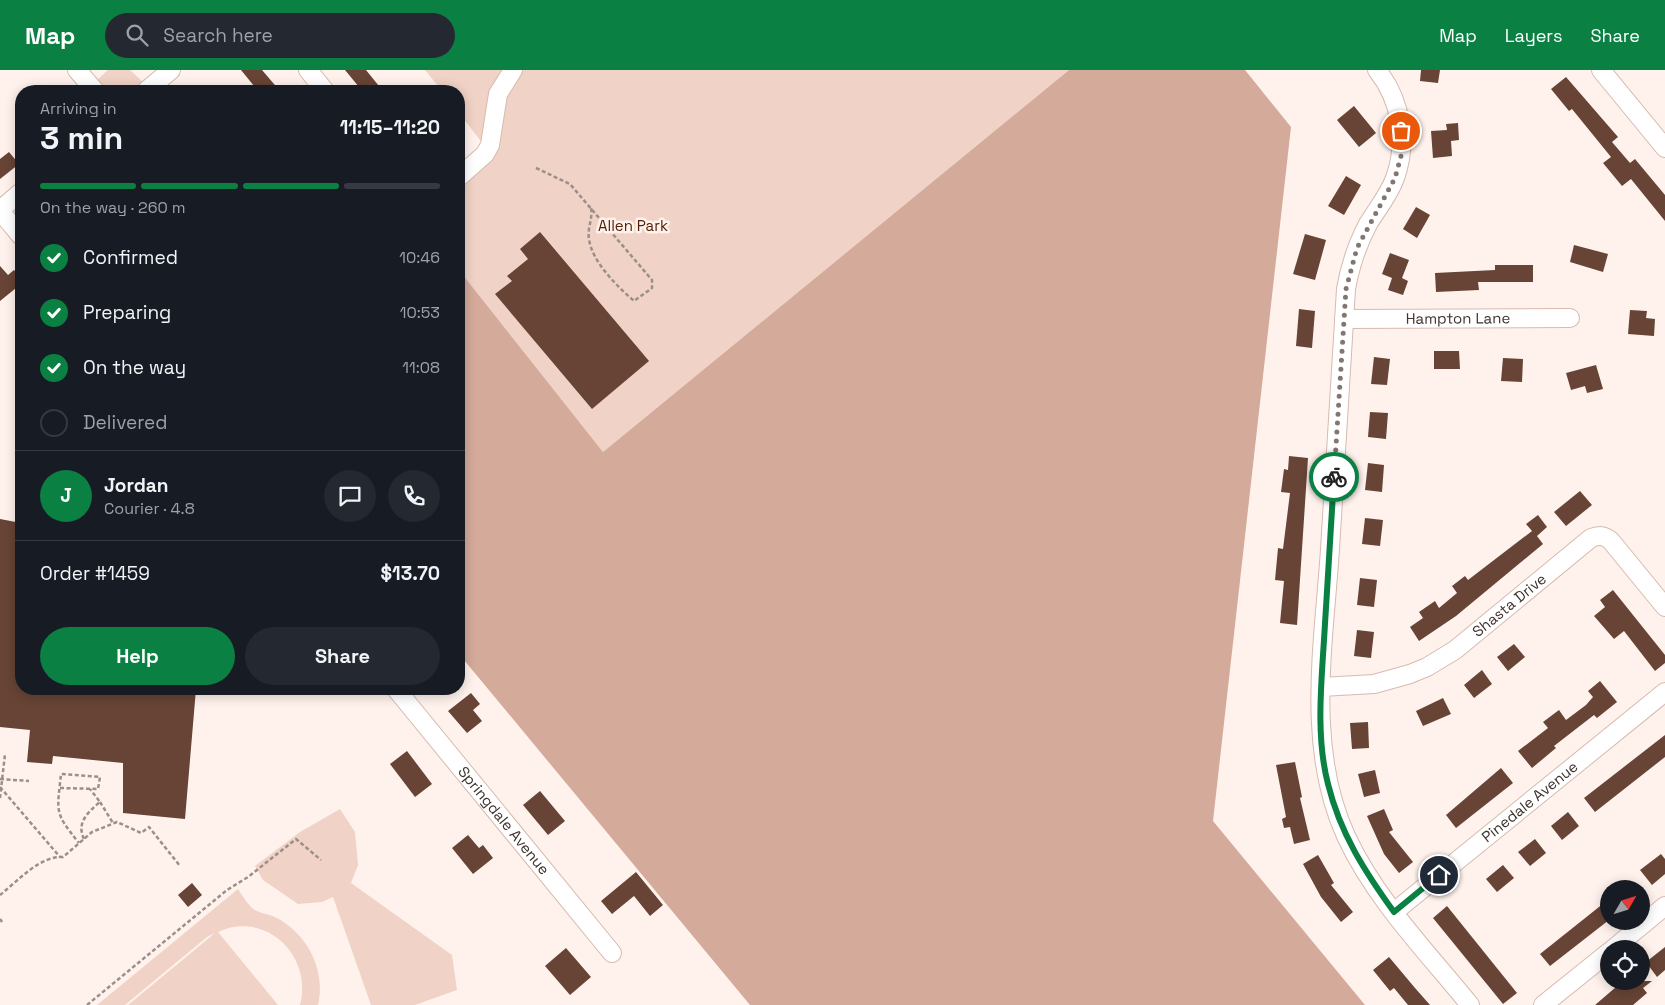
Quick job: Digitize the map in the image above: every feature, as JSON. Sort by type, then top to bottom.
[{"type":"street","points":[[78,70],[90,85]]},
{"type":"street","points":[[153,85],[171,70]]},
{"type":"street","points":[[308,70],[320,85]]},
{"type":"street","points":[[465,172],[486,154],[490,145],[498,94],[513,70]]},
{"type":"street","points":[[1378,70],[1391,91],[1397,107],[1401,131],[1401,156],[1395,178],[1357,248],[1350,269],[1344,319],[1321,687],[1323,752],[1327,783],[1355,854],[1394,912],[1470,1005]]},
{"type":"street","points":[[1601,70],[1665,148]]},
{"type":"street","points":[[15,197],[0,210],[15,229]]},
{"type":"street","name":"Hampton Lane","points":[[1344,319],[1570,318]]},
{"type":"street","name":"Shasta Drive","points":[[1321,687],[1374,684],[1427,667],[1455,650],[1590,538],[1597,536],[1606,537],[1611,541],[1665,607]]},
{"type":"street","name":"Pinedale Avenue","points":[[1394,912],[1665,692]]},
{"type":"street","name":"Springdale Avenue","points":[[401,695],[612,953]]},
{"type":"street","points":[[1623,940],[1665,906]]},
{"type":"street","points":[[1543,1005],[1600,959]]},
{"type":"path","points":[[536,168],[570,184],[591,208],[652,280],[652,288],[645,295],[634,301],[624,293],[592,251],[588,227],[593,217],[591,208]]},
{"type":"path","points":[[0,798],[5,754]]},
{"type":"path","points":[[60,788],[98,789],[100,777],[61,774],[60,788],[58,816],[80,843]]},
{"type":"path","points":[[1,779],[29,781]]},
{"type":"path","points":[[0,788],[60,857]]},
{"type":"path","points":[[90,789],[113,823]]},
{"type":"path","points":[[84,839],[80,832],[81,823],[100,802]]},
{"type":"path","points":[[0,895],[43,860],[60,857],[98,829],[117,822],[141,833],[149,827],[180,866]]},
{"type":"path","points":[[87,1005],[227,890],[248,877],[296,839],[321,860]]},
{"type":"green space","points":[[108,70],[130,70],[145,84],[98,85],[95,82]]},
{"type":"green space","name":"Allen Park","points":[[425,70],[1069,70],[603,452],[465,278],[465,183],[494,158],[465,121],[465,85],[437,85]]},
{"type":"green space","points":[[340,809],[355,832],[358,865],[351,883],[452,955],[457,990],[415,1005],[371,1005],[333,897],[322,902],[298,904],[263,880],[255,866],[300,832]]},
{"type":"green space","points":[[238,889],[253,908],[288,925],[306,944],[317,967],[320,992],[318,1005],[300,1005],[302,987],[299,970],[292,955],[282,942],[268,933],[253,927],[236,927],[218,932],[278,1005],[128,1005],[215,933],[207,937],[125,1005],[97,1005]]},
{"type":"shaded area","points":[[1069,70],[1245,70],[1291,127],[1213,821],[1365,1005],[750,1005],[465,661],[465,278],[603,452]]},
{"type":"building","points":[[241,70],[262,70],[275,85],[253,85]]},
{"type":"building","points":[[345,70],[366,70],[378,85],[361,85],[357,85]]},
{"type":"building","points":[[1421,70],[1440,70],[1438,83],[1420,81]]},
{"type":"building","points":[[1566,77],[1618,137],[1612,142],[1630,163],[1635,159],[1665,195],[1665,221],[1631,179],[1622,186],[1603,163],[1611,157],[1572,109],[1569,111],[1551,89]]},
{"type":"building","points":[[1354,106],[1376,133],[1359,147],[1337,120]]},
{"type":"building","points":[[1458,123],[1459,140],[1451,141],[1452,156],[1433,158],[1431,131],[1447,130],[1446,124]]},
{"type":"building","points":[[9,152],[15,159],[15,167],[0,179],[0,159]]},
{"type":"building","points":[[1346,176],[1361,185],[1344,215],[1328,206]]},
{"type":"building","points":[[1416,207],[1430,215],[1417,238],[1403,229]]},
{"type":"building","points":[[540,232],[649,361],[592,409],[495,294],[512,281],[507,276],[528,259],[520,249]]},
{"type":"building","points":[[1305,234],[1326,240],[1315,280],[1293,274]]},
{"type":"building","points":[[1574,245],[1608,254],[1603,272],[1570,262]]},
{"type":"building","points":[[1390,253],[1409,260],[1402,278],[1408,281],[1403,295],[1388,290],[1392,278],[1382,274]]},
{"type":"building","points":[[1495,265],[1533,265],[1533,282],[1478,282],[1479,290],[1436,292],[1435,273],[1495,270]]},
{"type":"building","points":[[0,266],[8,275],[15,271],[15,289],[0,301]]},
{"type":"building","points":[[1299,309],[1315,311],[1312,348],[1296,346]]},
{"type":"building","points":[[1630,310],[1647,311],[1646,318],[1655,319],[1654,336],[1628,334]]},
{"type":"building","points":[[1434,351],[1459,351],[1460,369],[1434,369]]},
{"type":"building","points":[[1374,357],[1390,359],[1387,385],[1371,384]]},
{"type":"building","points":[[1503,358],[1523,359],[1522,382],[1501,381]]},
{"type":"building","points":[[1596,365],[1603,389],[1587,393],[1585,386],[1571,390],[1566,373]]},
{"type":"building","points":[[1370,412],[1388,413],[1386,439],[1368,437]]},
{"type":"building","points":[[1289,456],[1308,458],[1297,625],[1280,623],[1284,581],[1275,580],[1278,548],[1283,549],[1290,493],[1281,492],[1284,469],[1288,470]]},
{"type":"building","points":[[1368,463],[1384,465],[1382,492],[1365,490]]},
{"type":"building","points":[[1580,491],[1592,505],[1566,526],[1554,512]]},
{"type":"building","points":[[1538,515],[1547,527],[1537,536],[1543,544],[1456,616],[1419,641],[1410,627],[1423,618],[1419,612],[1435,601],[1439,608],[1457,593],[1452,586],[1465,576],[1468,580],[1532,531],[1526,524]]},
{"type":"building","points":[[1365,518],[1383,520],[1380,546],[1362,544]]},
{"type":"building","points":[[0,519],[15,522],[15,695],[195,695],[185,819],[123,813],[123,763],[53,756],[52,764],[27,762],[30,730],[0,727]]},
{"type":"building","points":[[1360,578],[1377,580],[1374,607],[1357,605]]},
{"type":"building","points":[[1613,590],[1665,655],[1665,663],[1655,671],[1624,631],[1614,639],[1594,616],[1605,607],[1600,600]]},
{"type":"building","points":[[1357,630],[1374,632],[1371,658],[1354,656]]},
{"type":"building","points":[[1514,644],[1525,657],[1508,671],[1497,657]]},
{"type":"building","points":[[1482,670],[1492,684],[1474,698],[1464,685]]},
{"type":"building","points":[[1600,681],[1617,702],[1597,718],[1594,715],[1554,746],[1556,748],[1532,768],[1518,751],[1548,728],[1543,722],[1559,710],[1566,720],[1586,705],[1593,697],[1588,691]]},
{"type":"building","points":[[471,693],[480,704],[473,710],[482,721],[467,733],[448,711]]},
{"type":"building","points":[[1443,698],[1451,714],[1423,726],[1416,711]]},
{"type":"building","points":[[1368,722],[1369,748],[1352,749],[1350,723]]},
{"type":"building","points":[[1665,735],[1665,757],[1595,812],[1584,798]]},
{"type":"building","points":[[407,751],[432,784],[415,797],[390,764]]},
{"type":"building","points":[[1295,762],[1302,797],[1300,798],[1310,840],[1294,844],[1290,827],[1284,828],[1282,819],[1286,817],[1276,765]]},
{"type":"building","points":[[1501,768],[1513,783],[1456,828],[1446,815]]},
{"type":"building","points":[[1375,770],[1380,793],[1364,797],[1358,774]]},
{"type":"building","points":[[540,791],[565,821],[548,835],[523,805]]},
{"type":"building","points":[[1384,809],[1393,830],[1389,832],[1413,862],[1399,873],[1384,854],[1367,816]]},
{"type":"building","points":[[1568,812],[1579,826],[1562,840],[1551,826]]},
{"type":"building","points":[[468,835],[479,848],[483,845],[493,858],[473,874],[452,848]]},
{"type":"building","points":[[1535,839],[1546,853],[1530,866],[1518,852]]},
{"type":"building","points":[[1661,854],[1665,859],[1665,874],[1652,885],[1650,880],[1640,870]]},
{"type":"building","points":[[1318,855],[1334,883],[1331,885],[1353,912],[1341,922],[1321,897],[1303,864]]},
{"type":"building","points":[[1503,865],[1514,878],[1497,892],[1486,879]]},
{"type":"building","points":[[636,872],[663,905],[650,916],[634,896],[612,914],[601,901]]},
{"type":"building","points":[[192,883],[202,895],[188,907],[178,895]]},
{"type":"building","points":[[1447,906],[1517,993],[1503,1004],[1433,918]]},
{"type":"building","points":[[1600,906],[1600,927],[1550,966],[1540,954]]},
{"type":"building","points":[[1665,947],[1665,970],[1657,977],[1650,967],[1650,959]]},
{"type":"building","points":[[566,948],[591,977],[570,995],[545,966]]},
{"type":"building","points":[[1389,957],[1430,1005],[1408,1005],[1394,988],[1390,991],[1373,970]]},
{"type":"building","points":[[1612,990],[1645,990],[1647,993],[1633,1005],[1595,1005]]},
{"type":"way so far","points":[[1334,477],[1346,289],[1357,248],[1395,178],[1401,156],[1401,131]]},
{"type":"route","points":[[1334,477],[1321,687],[1321,723],[1327,783],[1345,835],[1370,878],[1394,912],[1439,875]]}]
